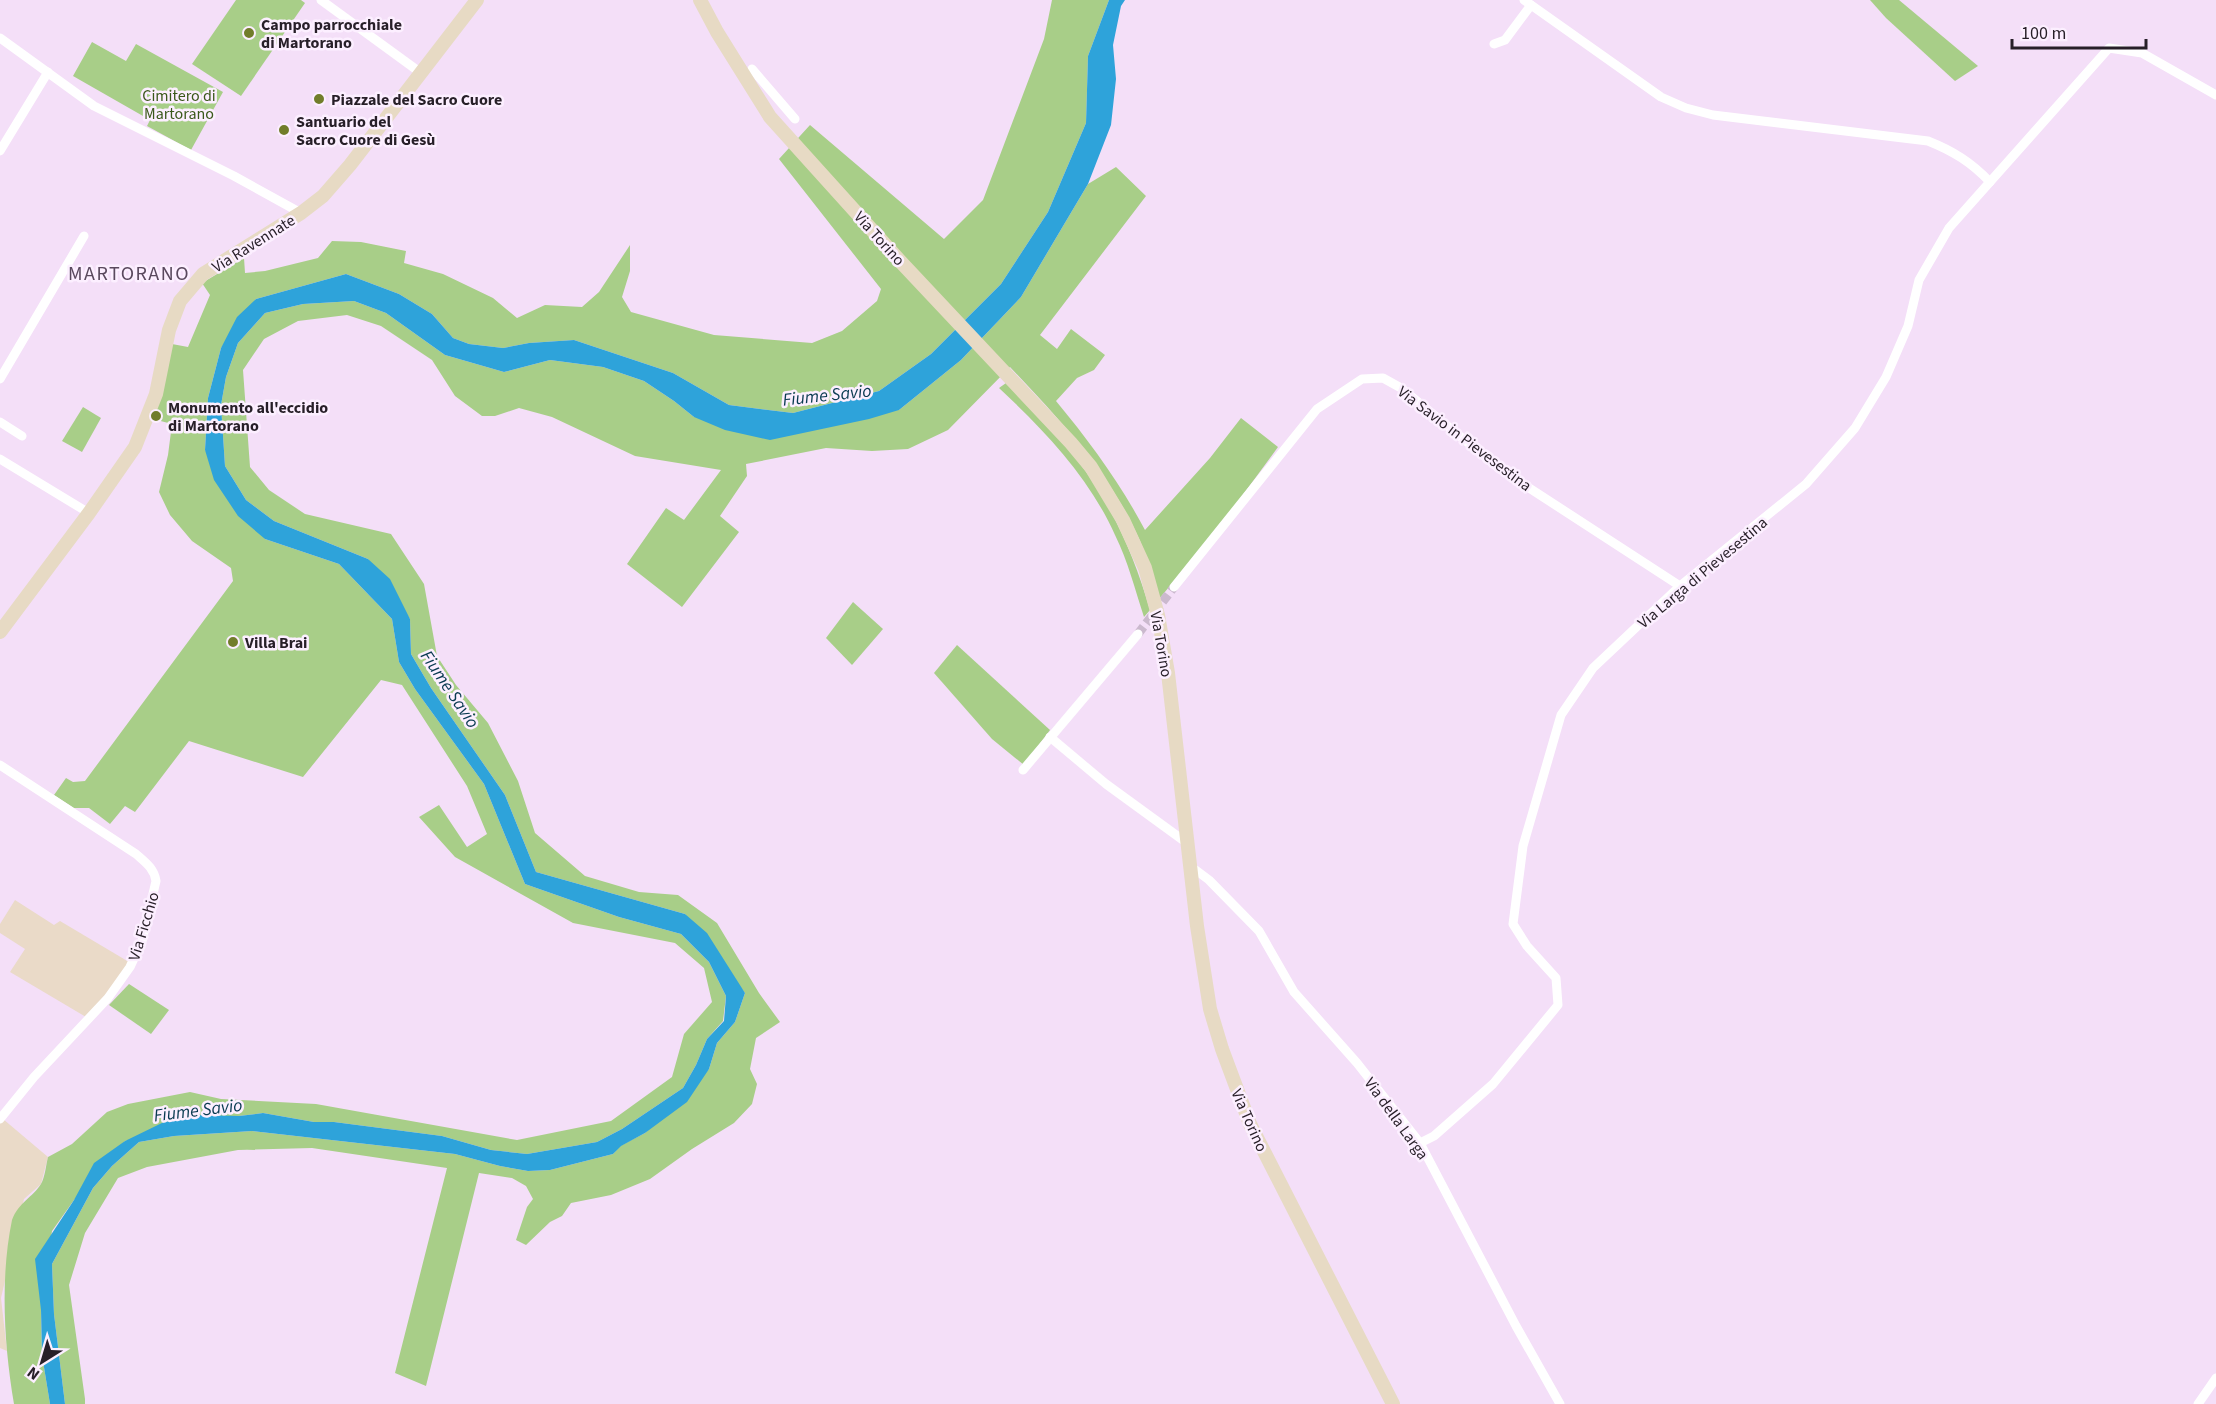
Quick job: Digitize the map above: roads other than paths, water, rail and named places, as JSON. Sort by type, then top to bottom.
[{"type":"main road","name":"Via Ravennate","points":[[0,632],[135,447],[156,394],[169,330],[180,301],[202,274],[301,213],[322,195],[350,165],[477,0]]},
{"type":"main road","name":"Via Torino","points":[[700,0],[770,117],[899,260],[1048,417],[1091,467],[1110,495],[1145,568],[1158,615],[1168,673],[1189,865],[1210,1009],[1236,1090],[1267,1158],[1393,1404]]},
{"type":"street","points":[[321,0],[421,73]]},
{"type":"street","points":[[1494,44],[1505,40],[1527,2],[1661,97],[1686,108],[1713,115],[1928,141],[1951,150],[1977,169],[1990,182]]},
{"type":"street","points":[[0,38],[94,106],[234,176],[301,213]]},
{"type":"street","name":"Via Larga di Pievesestina","points":[[1420,1143],[1434,1136],[1492,1084],[1558,1005],[1556,978],[1527,946],[1513,924],[1523,846],[1561,715],[1593,668],[1680,586],[1806,484],[1855,428],[1886,377],[1908,326],[1919,280],[1949,228],[2109,48],[2142,53],[2216,95]]},
{"type":"street","points":[[752,69],[795,119]]},
{"type":"street","points":[[0,151],[48,72]]},
{"type":"street","points":[[752,89],[772,94]]},
{"type":"street","points":[[0,379],[84,236]]},
{"type":"street","name":"Via Savio in Pievesestina","points":[[1174,587],[1317,409],[1362,379],[1383,378],[1401,388],[1500,469],[1680,586]]},
{"type":"street","points":[[0,422],[22,436]]},
{"type":"street","points":[[0,459],[89,513]]},
{"type":"street","points":[[1023,770],[1138,634]]},
{"type":"street","points":[[1050,737],[1106,784],[1187,843]]},
{"type":"street","name":"Via Ficchio","points":[[0,765],[136,854],[150,866],[156,881],[142,941],[130,967],[108,998],[34,1077],[0,1119]]},
{"type":"street","name":"Via della Larga","points":[[1189,865],[1209,880],[1259,931],[1293,992],[1357,1064],[1420,1143],[1516,1326],[1560,1404]]},
{"type":"street","points":[[2198,1404],[2216,1378]]},
{"type":"water","points":[[1109,0],[1125,0],[1121,6],[1113,45],[1116,79],[1111,125],[1088,184],[1021,297],[961,360],[899,410],[869,419],[770,440],[725,430],[694,417],[644,381],[603,367],[550,360],[504,372],[445,355],[386,313],[354,301],[303,304],[265,313],[238,343],[226,377],[221,405],[225,466],[246,500],[274,521],[368,559],[390,579],[410,619],[411,654],[431,688],[505,795],[536,872],[685,914],[707,933],[745,993],[735,1022],[717,1043],[709,1069],[687,1102],[645,1133],[621,1146],[613,1154],[550,1170],[528,1171],[455,1154],[252,1131],[174,1136],[139,1142],[112,1166],[93,1188],[52,1264],[54,1314],[65,1404],[50,1404],[42,1355],[41,1310],[35,1259],[74,1200],[94,1163],[125,1141],[164,1122],[201,1115],[239,1116],[263,1113],[314,1122],[334,1122],[442,1136],[491,1150],[527,1154],[597,1142],[622,1129],[683,1088],[707,1039],[724,1021],[726,996],[709,962],[681,934],[619,917],[525,884],[484,784],[415,689],[399,662],[392,619],[339,564],[265,539],[238,516],[214,480],[205,450],[208,398],[221,348],[237,317],[256,299],[346,274],[399,294],[432,314],[453,338],[469,344],[503,348],[529,343],[574,340],[673,373],[729,405],[793,413],[879,391],[931,354],[1001,284],[1048,212],[1086,123],[1088,56]]},
{"type":"tunnel","points":[[1138,634],[1174,587]]},
{"type":"place","name":"Campo parrocchiale di Martorano","points":[[249,33]]},
{"type":"place","name":"Piazzale del Sacro Cuore","points":[[319,99]]},
{"type":"place","name":"Santuario del Sacro Cuore di Gesù","points":[[284,130]]},
{"type":"place","name":"Monumento all'eccidio di Martorano","points":[[156,416]]},
{"type":"place","name":"Villa Brai","points":[[233,642]]},
{"type":"district","name":"MARTORANO","points":[[129,273]]},
{"type":"park label","name":"Cimitero di Martorano","points":[[179,104]]},
{"type":"water label","name":"Fiume Savio","points":[[827,395]]},
{"type":"water label","name":"Fiume Savio","points":[[450,689]]},
{"type":"water label","name":"Fiume Savio","points":[[198,1110]]}]
